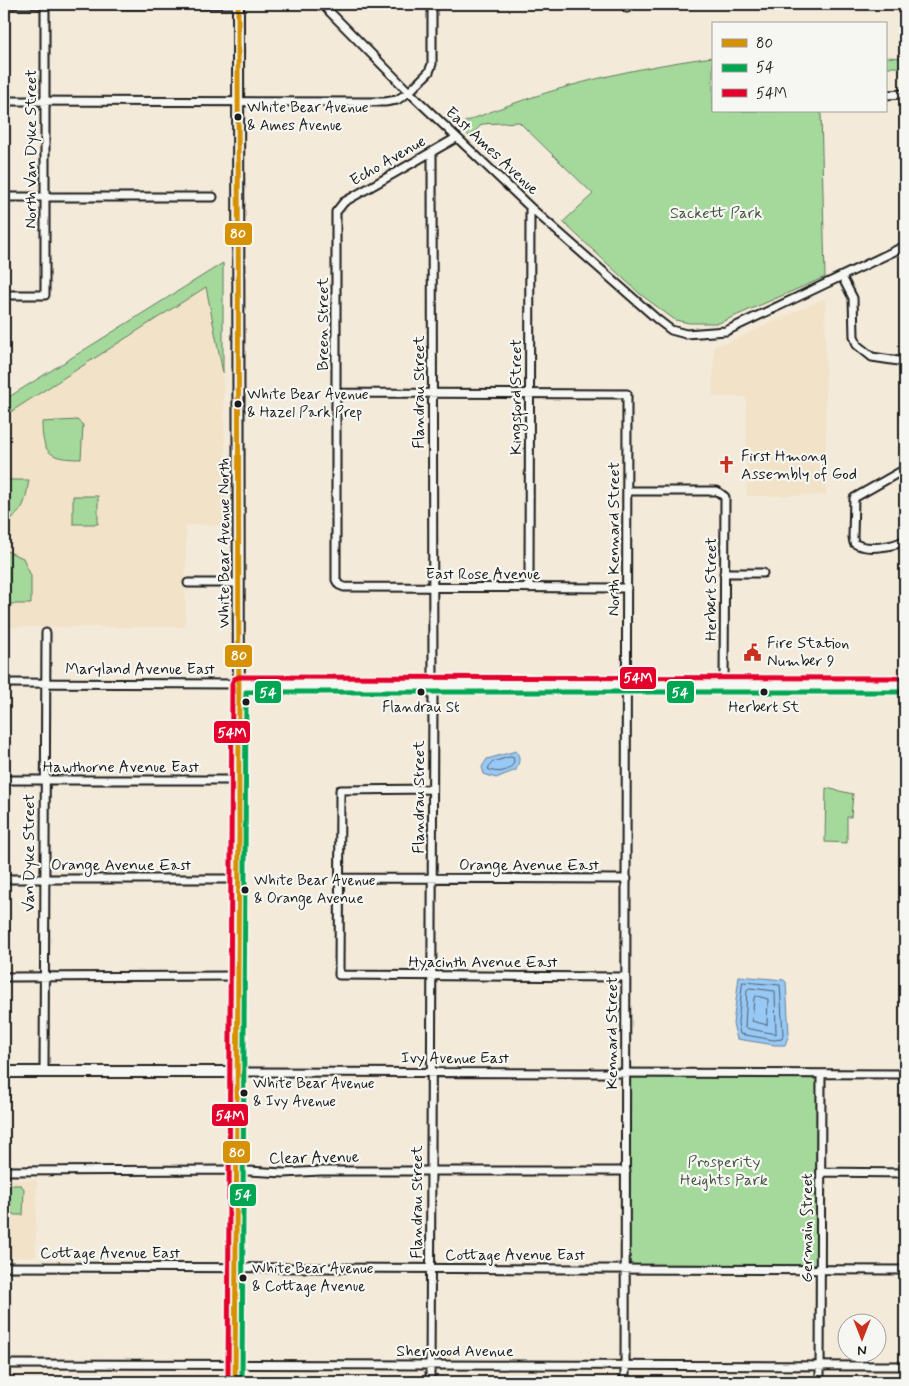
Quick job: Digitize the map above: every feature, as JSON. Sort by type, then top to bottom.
[{"type":"main road","name":"White Bear Avenue North","points":[[235,1382],[239,879],[238,4]]},
{"type":"main road","name":"Maryland Avenue East","points":[[239,684],[905,684]]},
{"type":"main road","name":"Ivy Avenue East","points":[[4,1072],[238,1072]]},
{"type":"street","points":[[4,4],[238,4]]},
{"type":"street","name":"North Van Dyke Street","points":[[4,294],[45,295],[45,4]]},
{"type":"street","name":"East Ames Avenue","points":[[322,4],[456,138],[530,207],[671,330],[686,334],[726,332],[905,246]]},
{"type":"street","points":[[4,101],[385,102],[397,100],[410,92],[429,72],[432,64],[432,4]]},
{"type":"street","points":[[886,94],[905,94]]},
{"type":"street","name":"Echo Avenue","points":[[336,212],[344,202],[456,138]]},
{"type":"street","name":"Flandrau Street","points":[[430,1382],[433,684],[432,152]]},
{"type":"street","points":[[4,197],[213,197]]},
{"type":"street","name":"Kingsford Street","points":[[529,588],[530,207]]},
{"type":"street","name":"Breen Street","points":[[336,212],[336,580],[339,585]]},
{"type":"street","points":[[842,277],[853,298],[854,336],[857,345],[872,357],[905,362]]},
{"type":"street","points":[[337,393],[530,394]]},
{"type":"street","name":"North Kennard Street","points":[[530,394],[627,394],[627,684]]},
{"type":"street","points":[[904,544],[861,546],[854,543],[853,502],[857,496],[905,469]]},
{"type":"street","name":"Herbert Street","points":[[628,491],[717,491],[723,494],[725,501],[724,684]]},
{"type":"street","points":[[724,573],[763,573]]},
{"type":"street","points":[[188,583],[239,582]]},
{"type":"street","name":"East Rose Avenue","points":[[339,585],[344,587],[627,588]]},
{"type":"street","name":"Van Dyke Street","points":[[44,1072],[42,977],[46,633]]},
{"type":"street","name":"Maryland Avenue East","points":[[4,683],[239,684]]},
{"type":"street","name":"Kennard Street","points":[[625,1382],[627,684]]},
{"type":"street","name":"Hawthorne Avenue East","points":[[4,780],[239,780]]},
{"type":"street","points":[[340,878],[340,790],[432,789]]},
{"type":"street","name":"Orange Avenue East","points":[[340,878],[627,879]]},
{"type":"street","name":"Hyacinth Avenue East","points":[[340,878],[339,975],[626,977]]},
{"type":"street","name":"Orange Avenue East","points":[[4,879],[239,879]]},
{"type":"street","points":[[4,977],[238,976]]},
{"type":"street","name":"Ivy Avenue East","points":[[238,1072],[905,1074]]},
{"type":"street","name":"Germain Street","points":[[820,1382],[821,1074]]},
{"type":"street","name":"Clear Avenue","points":[[4,1171],[626,1171]]},
{"type":"street","points":[[820,1172],[905,1173]]},
{"type":"street","name":"Cottage Avenue East","points":[[4,1267],[905,1270]]},
{"type":"street","name":"Sherwood Avenue","points":[[4,1364],[905,1366]]},
{"type":"shaded area","points":[[206,287],[223,373],[227,525],[186,525],[185,627],[4,627],[4,416]]},
{"type":"shaded area","points":[[825,298],[826,495],[747,496],[746,397],[713,397],[714,346],[730,342]]},
{"type":"shaded area","points":[[4,1180],[37,1180],[35,1257],[4,1257]]},
{"type":"green space","name":"Sackett Park","points":[[712,57],[712,112],[821,112],[825,277],[719,323],[689,323],[675,320],[640,294],[563,222],[593,194],[519,122],[482,124],[470,137],[458,125],[551,91],[583,82]]},
{"type":"green space","points":[[886,57],[905,58],[905,67],[886,67]]},
{"type":"green space","points":[[223,263],[223,373],[206,287],[4,416],[4,400]]},
{"type":"green space","points":[[77,420],[83,425],[81,459],[55,456],[46,448],[42,433],[42,422]]},
{"type":"green space","points":[[4,480],[29,480],[23,506],[16,515],[4,523]]},
{"type":"green space","points":[[73,496],[98,496],[98,524],[73,524]]},
{"type":"green space","points":[[4,550],[23,558],[31,576],[31,604],[4,604]]},
{"type":"green space","points":[[826,788],[853,794],[851,817],[847,817],[847,843],[825,842]]},
{"type":"green space","name":"Prosperity Heights Park","points":[[626,1073],[821,1074],[820,1270],[625,1265]]},
{"type":"green space","points":[[4,1185],[21,1185],[24,1189],[23,1215],[15,1215],[4,1209]]},
{"type":"water","points":[[516,751],[519,760],[516,770],[496,778],[484,774],[482,767],[487,759]]},
{"type":"water","points":[[739,976],[784,980],[786,982],[789,1034],[785,1045],[737,1039],[733,1024]]},
{"type":"transit line","name":"80","points":[[235,1382],[239,831],[238,4]]},
{"type":"transit line","name":"54M","points":[[228,1382],[232,684],[234,679],[239,677],[905,678]]},
{"type":"transit line","name":"54","points":[[242,1382],[246,692],[905,692]]},
{"type":"place","name":"White Bear Avenue & Ames Avenue","points":[[238,117]]},
{"type":"place","name":"White Bear Avenue & Hazel Park Prep","points":[[238,404]]},
{"type":"place","name":"First Hmong Assembly of God","points":[[727,465]]},
{"type":"place","name":"Fire Station Number 9","points":[[753,652]]},
{"type":"place","name":"Flandrau St","points":[[421,692]]},
{"type":"place","name":"Herbert St","points":[[764,692]]},
{"type":"place","name":"White Bear Avenue & Orange Avenue","points":[[245,890]]},
{"type":"place","name":"White Bear Avenue & Ivy Avenue","points":[[244,1093]]},
{"type":"place","name":"White Bear Avenue & Cottage Avenue","points":[[243,1278]]}]
